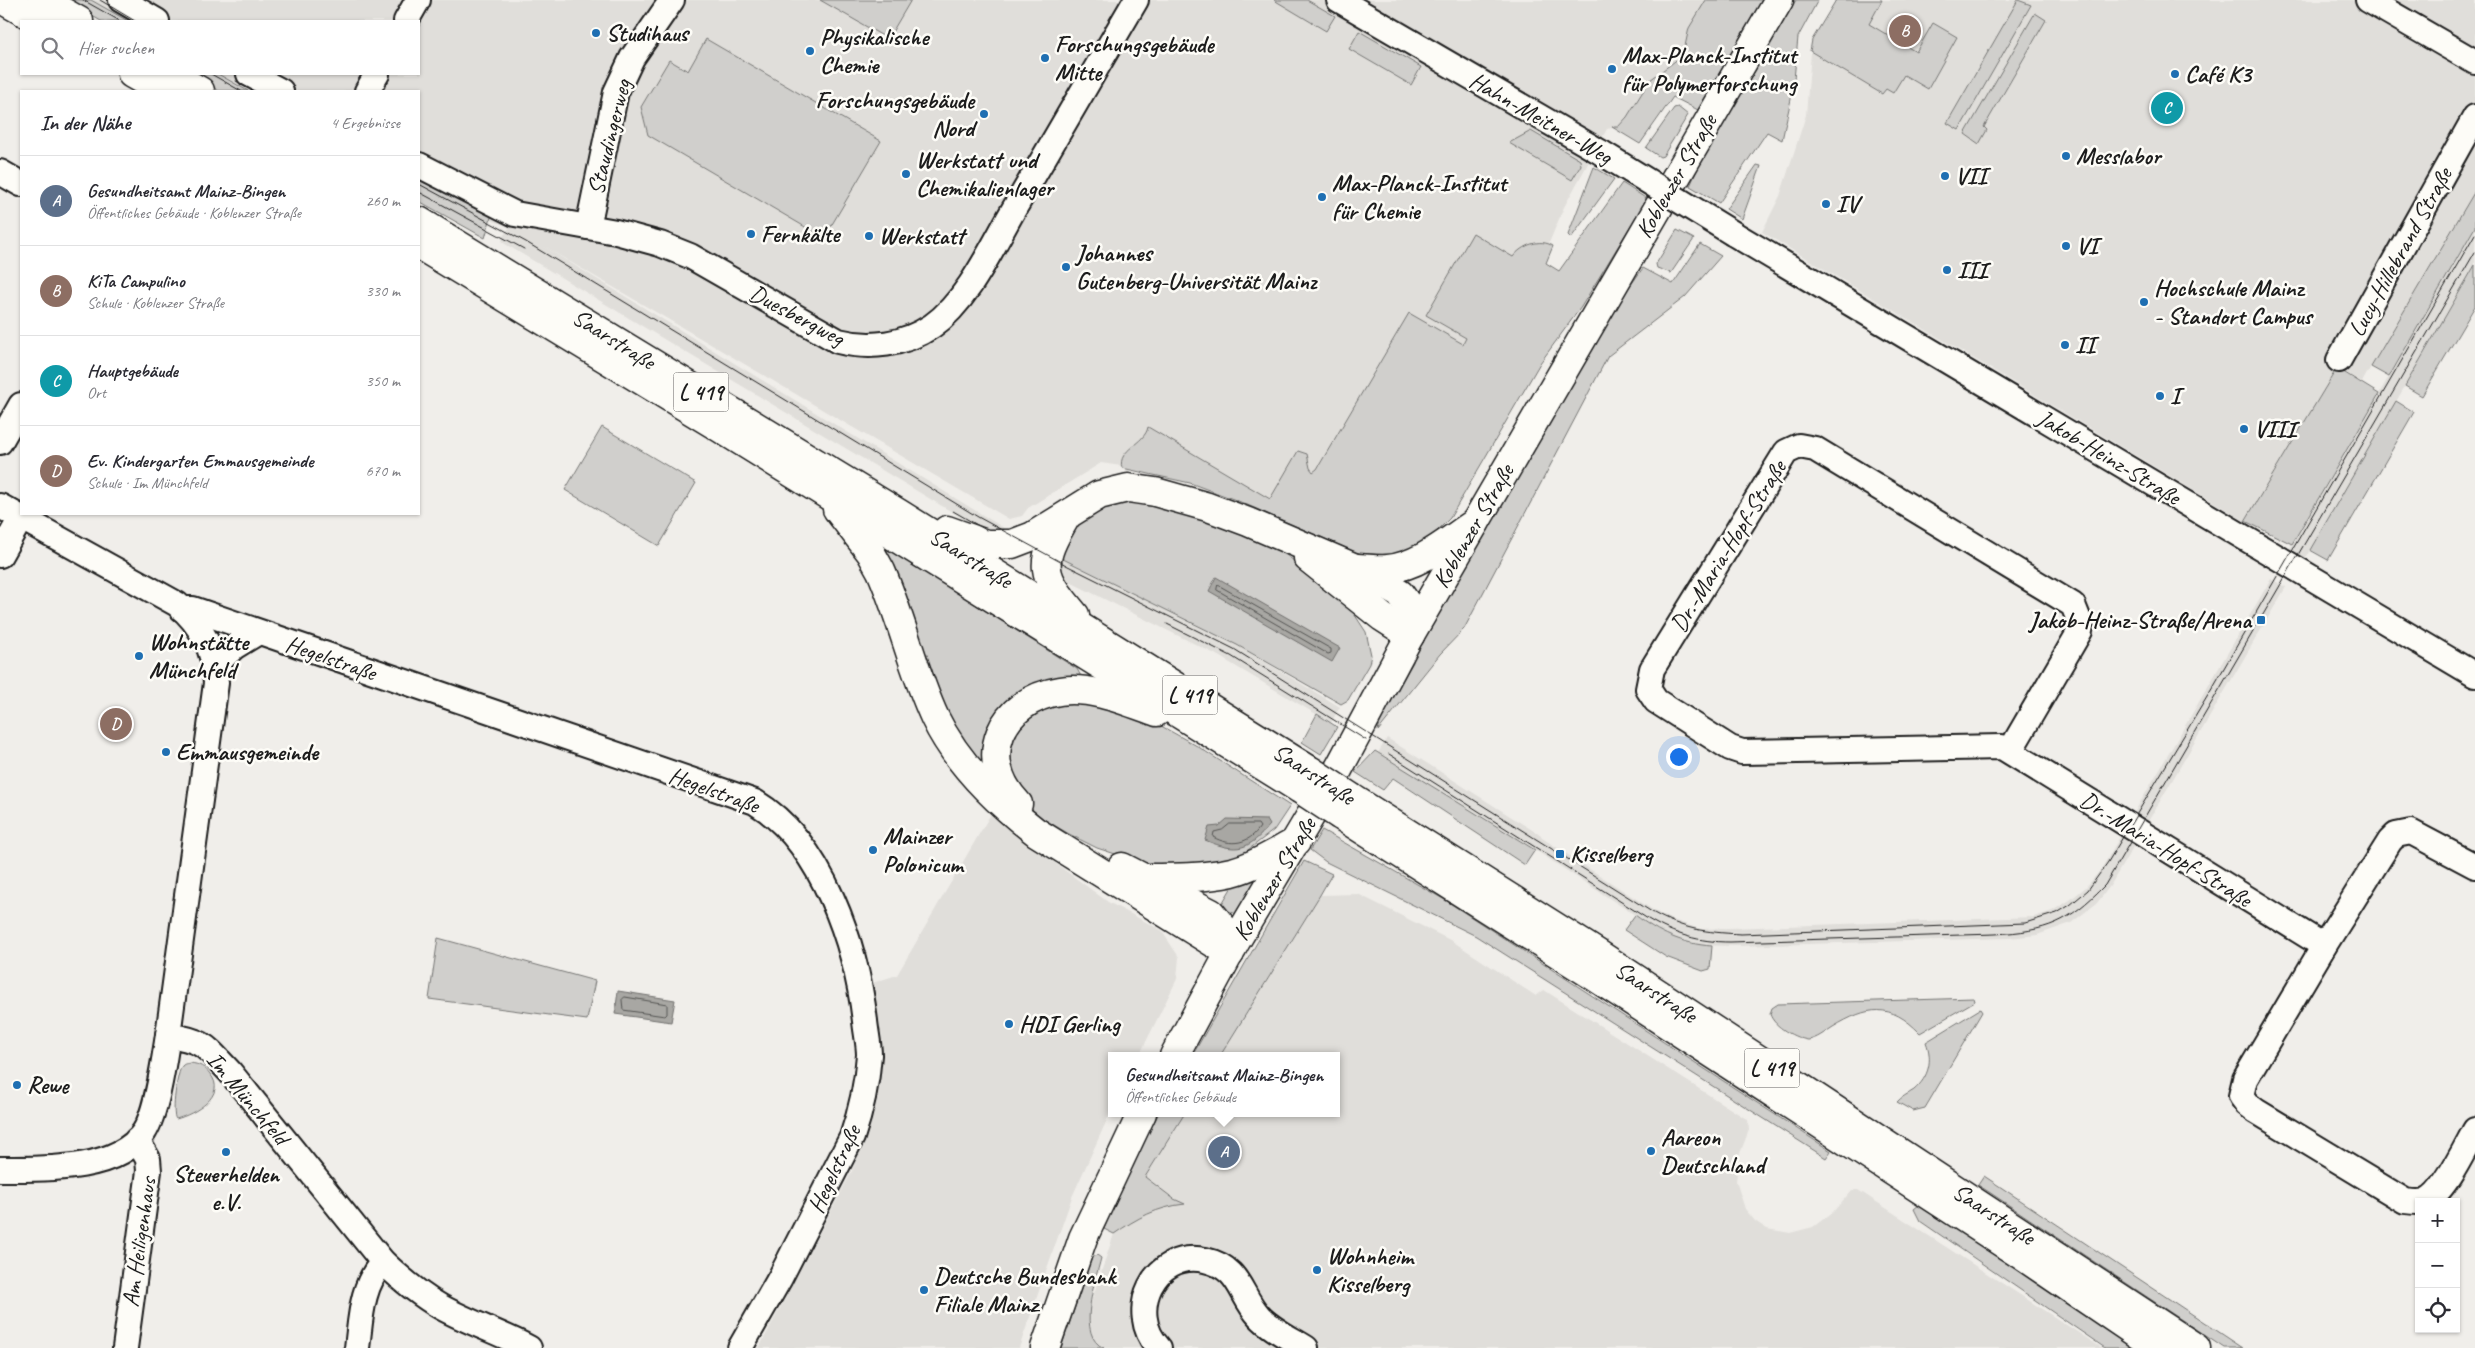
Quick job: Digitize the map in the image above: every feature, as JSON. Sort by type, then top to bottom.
[{"type":"main road","points":[[3,0],[38,20]]},
{"type":"main road","points":[[42,0],[77,20]]},
{"type":"main road","name":"Koblenzer Straße","points":[[1176,1052],[1230,953],[1296,842],[1410,635],[1779,0]]},
{"type":"main road","points":[[134,75],[160,90]]},
{"type":"main road","points":[[172,75],[198,90]]},
{"type":"main road","name":"Saarstraße","points":[[420,222],[1088,631],[1685,1036],[2021,1255],[2158,1348]]},
{"type":"main road","name":"Saarstraße","points":[[420,246],[1204,729],[1306,780]]},
{"type":"main road","points":[[898,513],[977,541],[1003,545],[1022,541],[1033,536],[1099,495],[1120,489],[1136,489],[1208,507],[1248,522],[1353,568],[1400,594],[1409,610],[1410,635]]},
{"type":"main road","points":[[823,493],[846,518],[881,571],[936,720],[950,744],[982,783],[1016,816],[1036,832],[1230,953]]},
{"type":"main road","points":[[1068,515],[1049,548],[1046,570],[1055,590],[1088,631]]},
{"type":"main road","points":[[1353,568],[1388,569],[1404,565],[1432,552],[1475,523]]},
{"type":"main road","points":[[1286,540],[1382,618],[1410,635]]},
{"type":"main road","points":[[1204,729],[1095,692],[1061,691],[1032,700],[1020,708],[1002,729],[998,740],[997,769],[1010,796],[1036,820],[1058,834],[1211,913],[1224,929],[1230,953]]},
{"type":"main road","name":"Saarstraße","points":[[1346,807],[1597,953],[2196,1348]]},
{"type":"main road","points":[[1145,878],[1189,877],[1232,872],[1262,860],[1296,842]]},
{"type":"main road","points":[[1046,1348],[1083,1238],[1140,1117]]},
{"type":"street","points":[[122,0],[155,20]]},
{"type":"street","points":[[407,20],[418,0]]},
{"type":"street","name":"Staudingerweg","points":[[588,228],[616,92],[632,58],[672,0]]},
{"type":"street","name":"Duesbergweg","points":[[420,166],[507,211],[529,218],[616,232],[660,244],[690,256],[838,340],[853,344],[891,343],[914,336],[932,325],[953,308],[977,273],[1136,0]]},
{"type":"street","name":"Hahn-Meitner-Weg","points":[[1339,0],[1602,153],[1738,236]]},
{"type":"street","points":[[2368,0],[2475,62]]},
{"type":"street","points":[[251,75],[279,90]]},
{"type":"street","points":[[368,90],[376,75]]},
{"type":"street","name":"Lucy-Hillebrand Straße","points":[[2339,360],[2475,117]]},
{"type":"street","points":[[0,172],[20,183]]},
{"type":"street","name":"Jakob-Heinz-Straße","points":[[1738,236],[2475,675]]},
{"type":"street","points":[[0,442],[20,406]]},
{"type":"street","name":"Dr.-Maria-Hopf-Straße","points":[[2010,751],[2080,631],[2081,625],[2073,605],[1815,449],[1800,446],[1786,452],[1652,669],[1648,684],[1651,695],[1663,707],[1730,748],[1742,752],[1996,746],[2010,751],[2324,946]]},
{"type":"street","name":"Hegelstraße","points":[[0,506],[170,599],[182,609],[206,640],[215,665]]},
{"type":"street","points":[[0,555],[21,518]]},
{"type":"street","name":"Hegelstraße","points":[[182,609],[192,609],[257,633],[755,802],[773,813],[801,844],[826,886],[843,926],[859,979],[869,1054],[858,1118],[852,1137],[780,1278],[740,1348]]},
{"type":"street","points":[[0,1168],[53,1168],[92,1162],[123,1150],[137,1140],[148,1123],[163,1067],[168,1036],[216,683],[215,665],[234,647],[257,633]]},
{"type":"street","points":[[2475,866],[2412,832],[2396,835],[2324,946],[2245,1078],[2242,1096],[2247,1104],[2405,1201],[2424,1201],[2433,1197],[2443,1184],[2475,1130]]},
{"type":"street","name":"Im Münchfeld","points":[[168,1036],[192,1039],[205,1046],[230,1072],[383,1262],[433,1302],[529,1348]]},
{"type":"street","name":"Am Heiligenhaus","points":[[124,1348],[149,1171],[148,1159],[137,1140]]},
{"type":"street","points":[[1159,1348],[1150,1337],[1145,1324],[1143,1304],[1148,1289],[1154,1278],[1171,1265],[1195,1259],[1215,1263],[1231,1273],[1262,1319],[1306,1348]]},
{"type":"street","points":[[357,1348],[365,1292],[371,1277],[383,1262]]},
{"type":"shaded area","points":[[65,0],[91,0],[126,20],[99,20]]},
{"type":"shaded area","name":"Johannes Gutenberg-Universität Mainz","points":[[77,0],[1739,0],[1709,50],[1650,80],[1627,117],[1618,127],[1607,129],[1564,207],[1549,243],[1553,246],[1546,263],[1559,271],[1318,526],[1242,484],[1101,463],[1028,508],[1022,516],[1009,519],[543,246],[1017,536],[997,539],[502,242],[503,236],[510,227],[491,220],[485,230],[420,195],[420,90],[232,90],[206,75],[420,75],[420,20],[112,20]]},
{"type":"shaded area","points":[[820,0],[911,0],[888,39]]},
{"type":"shaded area","points":[[1274,0],[1307,0],[1335,16],[1326,31]]},
{"type":"shaded area","points":[[1706,0],[1762,0],[1698,110],[1673,97],[1640,144],[1612,127],[1618,127],[1627,117],[1650,80],[1683,55],[1689,28]]},
{"type":"shaded area","points":[[1796,0],[1818,0],[1798,37],[1793,90],[1782,140],[1767,132],[1719,203],[1690,186],[1719,120],[1747,73],[1753,74]]},
{"type":"shaded area","name":"Hochschule Mainz - Standort Campus","points":[[1836,0],[2475,0],[2475,191],[2362,382],[2337,368],[2245,521],[1762,232],[1780,196],[1806,115],[1812,40]]},
{"type":"shaded area","points":[[1836,0],[1882,0],[1869,24],[1916,52],[1933,23],[1957,37],[1928,89],[1904,75],[1893,93],[1886,89],[1882,94],[1810,51],[1812,40]]},
{"type":"shaded area","points":[[2018,0],[2031,5],[1959,130],[1947,123]]},
{"type":"shaded area","points":[[2035,13],[2046,20],[1984,127],[1987,130],[1979,144],[1965,134]]},
{"type":"shaded area","points":[[1359,31],[1421,67],[1411,85],[1349,49]]},
{"type":"shaded area","points":[[706,39],[881,141],[824,238],[648,135],[641,107],[669,60],[688,71]]},
{"type":"shaded area","points":[[192,75],[220,75],[246,90],[217,90]]},
{"type":"shaded area","points":[[1678,107],[1688,115],[1663,156],[1660,157],[1646,148],[1674,108]]},
{"type":"shaded area","points":[[1531,131],[1580,160],[1581,165],[1572,180],[1509,143]]},
{"type":"shaded area","points":[[1757,165],[1761,166],[1742,219],[1726,209]]},
{"type":"shaded area","points":[[1594,167],[1614,179],[1571,238],[1568,235]]},
{"type":"shaded area","points":[[420,175],[490,212],[491,217],[485,238],[420,202]]},
{"type":"shaded area","points":[[1622,183],[1647,199],[1581,307],[1540,363],[1450,518],[1421,547],[1390,555],[1357,553],[1236,500],[1190,483],[1122,468],[1122,461],[1127,451],[1142,438],[1148,427],[1270,499],[1298,451],[1307,454],[1310,468],[1313,472],[1317,469],[1409,313],[1463,344],[1466,338],[1426,315],[1473,233],[1513,257],[1521,249],[1532,244],[1543,243],[1553,246],[1546,263],[1559,271]]},
{"type":"shaded area","points":[[2475,191],[2475,227],[2389,377],[2371,367]]},
{"type":"shaded area","points":[[2475,227],[2475,265],[2305,559],[2289,550]]},
{"type":"shaded area","points":[[1677,230],[1694,239],[1671,273],[1657,268],[1656,264]]},
{"type":"shaded area","points":[[1700,244],[1721,256],[1685,297],[1608,356],[1464,629],[1440,654],[1378,731],[1381,718],[1413,662],[1413,656],[1620,300],[1643,268],[1673,284]]},
{"type":"shaded area","points":[[2475,265],[2475,306],[2422,396],[2405,386]]},
{"type":"shaded area","points":[[2337,368],[2379,394],[2292,544],[2245,521]]},
{"type":"shaded area","points":[[2396,401],[2414,412],[2328,560],[2310,550]]},
{"type":"shaded area","points":[[602,427],[696,483],[659,546],[565,490]]},
{"type":"shaded area","points":[[1148,500],[1271,544],[1343,597],[1366,632],[1371,655],[1369,664],[1348,700],[1341,704],[1237,645],[1053,554],[1077,522],[1112,502]]},
{"type":"shaded area","points":[[885,547],[1077,669],[1083,680],[1040,682],[988,774],[970,753],[954,729],[926,674],[883,561]]},
{"type":"shaded area","points":[[1053,554],[1237,645],[1340,707],[1331,723],[1215,654],[1054,574]]},
{"type":"shaded area","points":[[2271,579],[2286,587],[2110,886],[2097,903],[2071,923],[2037,935],[2009,938],[1736,946],[1696,945],[1670,937],[1658,930],[1535,850],[1378,753],[1387,738],[1540,835],[1653,910],[1670,919],[1700,929],[2034,917],[2052,911],[2070,900],[2086,887],[2100,871]]},
{"type":"shaded area","points":[[1073,697],[1154,722],[1197,746],[1290,806],[1274,830],[1227,866],[1164,867],[1140,862],[1097,848],[1069,834],[1044,819],[1024,803],[1009,783],[1011,727],[1019,715]]},
{"type":"shaded area","points":[[1317,714],[1337,727],[1321,754],[1302,742]]},
{"type":"shaded area","points":[[1375,751],[1535,850],[1525,865],[1393,778],[1383,790],[1355,772]]},
{"type":"shaded area","points":[[992,812],[1025,841],[1108,902],[1161,930],[1179,957],[1177,979],[1141,1052],[1108,1052],[1108,1117],[1072,1197],[1019,1348],[759,1348],[852,1171],[868,1131],[875,1103],[879,1067],[878,1013],[872,983],[897,975]]},
{"type":"shaded area","points":[[1322,830],[1445,900],[1831,1151],[1826,1158],[1476,936],[1326,862],[1310,850]]},
{"type":"shaded area","points":[[1304,861],[1332,874],[1222,1052],[1194,1052]]},
{"type":"shaded area","points":[[1264,867],[1236,914],[1220,907],[1239,875]]},
{"type":"shaded area","points":[[1358,894],[1452,941],[1536,996],[1544,990],[1748,1120],[1749,1130],[1739,1156],[1736,1181],[1745,1209],[1755,1221],[1767,1229],[1790,1233],[1813,1227],[1833,1212],[1852,1190],[1858,1190],[2102,1348],[1079,1348],[1089,1308],[1114,1234],[1145,1177],[1182,1117],[1340,1117],[1340,1052],[1222,1052],[1320,895]]},
{"type":"shaded area","points":[[1635,915],[1671,936],[1691,943],[1712,946],[1710,969],[1703,971],[1666,957],[1624,930]]},
{"type":"shaded area","points":[[438,938],[595,981],[587,1020],[429,999]]},
{"type":"shaded area","points":[[1974,998],[1975,1001],[1920,1033],[1899,1016],[1889,1012],[1868,1011],[1846,1020],[1818,1037],[1808,1040],[1797,1037],[1780,1027],[1770,1014],[1772,1008],[1778,1004]]},
{"type":"shaded area","points":[[1980,1009],[1982,1012],[1925,1108],[1913,1111],[1897,1102],[1914,1090],[1926,1074],[1929,1055],[1926,1042]]},
{"type":"shaded area","points":[[190,1063],[202,1066],[208,1072],[214,1082],[215,1089],[212,1096],[200,1108],[176,1119],[174,1102],[178,1076],[182,1066]]},
{"type":"shaded area","points":[[1157,1117],[1182,1117],[1145,1177],[1174,1199],[1185,1204],[1175,1205],[1148,1214],[1114,1234],[1104,1229],[1130,1165]]},
{"type":"shaded area","points":[[1984,1176],[2243,1348],[2224,1348],[1978,1185]]},
{"type":"shaded area","points":[[1919,1205],[2135,1348],[2105,1348],[1920,1221],[1914,1209]]},
{"type":"shaded area","points":[[1097,1255],[1101,1258],[1092,1294],[1089,1321],[1091,1332],[1096,1342],[1104,1348],[1061,1348],[1092,1257]]},
{"type":"water","points":[[1216,577],[1340,648],[1332,662],[1209,591]]},
{"type":"water","points":[[1227,819],[1267,820],[1270,825],[1255,840],[1242,847],[1226,847],[1205,840],[1209,827],[1219,826]]},
{"type":"water","points":[[618,991],[675,1000],[671,1022],[615,1014]]},
{"type":"tram line","points":[[83,0],[118,20]]},
{"type":"tram line","points":[[100,0],[133,20]]},
{"type":"tram line","points":[[213,75],[239,90]]},
{"type":"tram line","points":[[236,81],[251,90]]},
{"type":"tram line","points":[[420,185],[526,242],[978,517],[1068,566],[1234,649],[1652,912],[1675,923],[1695,929],[1741,934],[2025,923],[2057,913],[2088,890],[2108,862],[2213,687],[2475,234]]},
{"type":"tram line","points":[[420,193],[524,249]]},
{"type":"tram line","points":[[1389,754],[1648,919],[1668,929],[1698,939],[1730,942],[1995,934],[2013,933],[2056,923],[2080,908],[2105,885],[2475,252]]},
{"type":"tram line","points":[[953,511],[986,530]]},
{"type":"tram line","points":[[1167,624],[1231,656],[1366,740]]},
{"type":"place","name":"KiTa Campulino","points":[[1905,31]]},
{"type":"place","name":"Studihaus","points":[[596,33]]},
{"type":"place","name":"Physikalische Chemie","points":[[810,51]]},
{"type":"place","name":"Forschungsgebäude Mitte","points":[[1045,58]]},
{"type":"place","name":"Max-Planck-Institut für Polymerforschung","points":[[1612,69]]},
{"type":"place","name":"Café K3","points":[[2175,74]]},
{"type":"place","name":"Hauptgebäude","points":[[2167,108]]},
{"type":"place","name":"Forschungsgebäude Nord","points":[[984,114]]},
{"type":"place","name":"Messlabor","points":[[2066,156]]},
{"type":"place","name":"Werkstatt und Chemikalienlager","points":[[906,174]]},
{"type":"place","name":"VII","points":[[1945,176]]},
{"type":"place","name":"Max-Planck-Institut für Chemie","points":[[1322,197]]},
{"type":"place","name":"IV","points":[[1826,204]]},
{"type":"place","name":"Fernkälte","points":[[751,234]]},
{"type":"place","name":"Werkstatt","points":[[869,236]]},
{"type":"place","name":"VI","points":[[2066,246]]},
{"type":"place","name":"Johannes Gutenberg-Universität Mainz","points":[[1066,267]]},
{"type":"place","name":"III","points":[[1947,270]]},
{"type":"place","name":"Hochschule Mainz - Standort Campus","points":[[2144,302]]},
{"type":"place","name":"II","points":[[2065,345]]},
{"type":"place","name":"I","points":[[2160,396]]},
{"type":"place","name":"VIII","points":[[2244,429]]},
{"type":"place","name":"Jakob-Heinz-Straße/Arena","points":[[2261,620]]},
{"type":"place","name":"Wohnstätte Münchfeld","points":[[139,656]]},
{"type":"place","name":"Ev. Kindergarten Emmausgemeinde","points":[[116,724]]},
{"type":"place","name":"Emmausgemeinde","points":[[166,752]]},
{"type":"place","name":"Mainzer Polonicum","points":[[873,850]]},
{"type":"place","name":"Kisselberg","points":[[1560,854]]},
{"type":"place","name":"HDI Gerling","points":[[1009,1024]]},
{"type":"place","name":"Rewe","points":[[17,1085]]},
{"type":"place","name":"Aareon Deutschland","points":[[1651,1151]]},
{"type":"place","name":"Steuerhelden e.V.","points":[[226,1152]]},
{"type":"place","name":"Gesundheitsamt Mainz-Bingen","points":[[1224,1152]]},
{"type":"place","name":"Wohnheim Kisselberg","points":[[1317,1270]]},
{"type":"place","name":"Deutsche Bundesbank Filiale Mainz","points":[[924,1290]]}]
